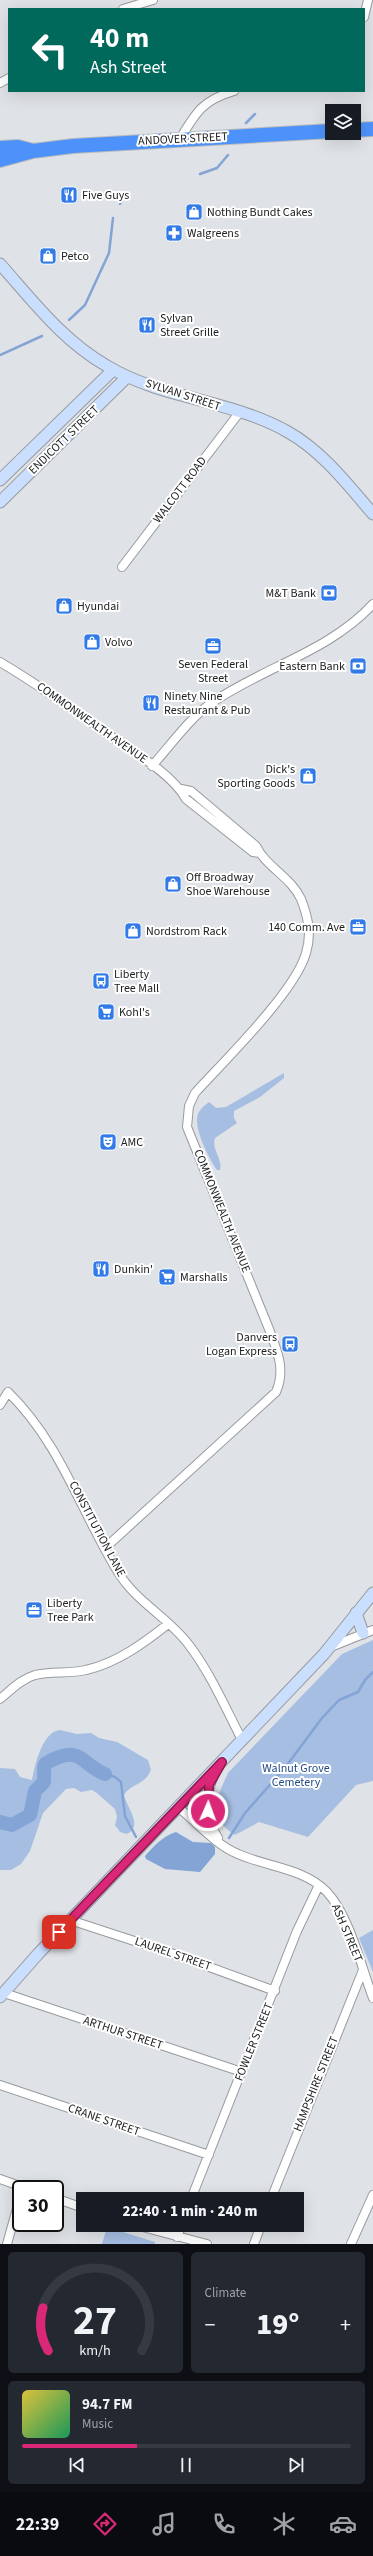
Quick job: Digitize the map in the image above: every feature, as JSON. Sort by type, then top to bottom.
[{"type":"highway","points":[[361,129],[373,128]]},
{"type":"highway","name":"ANDOVER STREET","points":[[0,160],[33,151],[100,143],[325,131]]},
{"type":"highway","name":"ANDOVER STREET","points":[[0,148],[18,147],[33,151]]},
{"type":"main road","name":"SYLVAN STREET","points":[[0,264],[54,325],[73,344],[113,370],[127,377],[272,424],[306,445],[325,461],[373,514]]},
{"type":"main road","points":[[93,357],[100,382]]},
{"type":"main road","name":"ENDICOTT STREET","points":[[0,480],[113,370]]},
{"type":"main road","name":"ENDICOTT STREET","points":[[0,502],[127,377]]},
{"type":"main road","points":[[54,427],[65,439]]},
{"type":"main road","name":"ASH STREET","points":[[178,1807],[324,1654],[373,1593]]},
{"type":"main road","points":[[356,1613],[368,1632]]},
{"type":"main road","points":[[2,1995],[70,1920],[178,1807]]},
{"type":"street","points":[[126,8],[153,0]]},
{"type":"street","points":[[365,13],[368,0]]},
{"type":"street","points":[[180,139],[195,114],[214,97],[231,92]]},
{"type":"street","name":"WALCOTT ROAD","points":[[122,567],[239,413]]},
{"type":"street","points":[[152,766],[209,704],[333,637],[359,619],[373,604]]},
{"type":"street","name":"COMMONWEALTH AVENUE","points":[[0,662],[38,685],[152,766],[181,789],[186,799],[253,852],[260,854],[291,882],[308,917],[310,935],[307,952],[300,969],[283,994],[195,1093],[189,1106],[187,1127],[279,1357],[280,1381],[276,1392],[268,1400],[105,1548]]},
{"type":"street","name":"CONSTITUTION LANE","points":[[0,1405],[8,1392],[32,1418],[58,1455],[105,1548],[130,1590],[189,1644],[202,1665],[242,1740]]},
{"type":"street","points":[[0,1699],[22,1681],[36,1675],[87,1670],[115,1659],[133,1650],[168,1624]]},
{"type":"street","points":[[324,1654],[340,1642],[368,1632]]},
{"type":"street","name":"ASH STREET","points":[[220,1842],[209,1821],[208,1797],[209,1785],[222,1762]]},
{"type":"street","name":"ASH STREET","points":[[178,1807],[220,1842],[239,1855],[295,1873],[318,1885],[330,1896],[338,1908],[373,1998]]},
{"type":"street","name":"FOWLER STREET","points":[[194,2192],[275,1991],[297,1931],[318,1885]]},
{"type":"street","name":"LAUREL STREET","points":[[70,1920],[172,1953],[275,1991]]},
{"type":"street","name":"HAMPSHIRE STREET","points":[[274,2192],[363,1970]]},
{"type":"street","name":"ARTHUR STREET","points":[[2,1995],[242,2072]]},
{"type":"street","name":"CRANE STREET","points":[[0,2085],[209,2155]]},
{"type":"street","points":[[0,2179],[12,2184]]},
{"type":"street","points":[[351,2244],[373,2195]]},
{"type":"street","points":[[64,2201],[76,2206]]},
{"type":"street","points":[[7,2244],[12,2228]]},
{"type":"street","points":[[160,2232],[207,2244]]},
{"type":"street","points":[[177,2237],[179,2232]]},
{"type":"street","points":[[254,2244],[258,2232]]},
{"type":"green space","points":[[284,1073],[284,1078],[260,1097],[234,1111],[234,1118],[237,1123],[215,1138],[214,1142],[220,1162],[220,1170],[217,1170],[206,1151],[200,1135],[197,1120],[200,1110],[209,1102],[216,1108],[226,1107]]},
{"type":"green space","name":"Walnut Grove Cemetery","points":[[373,1640],[373,1781],[356,1785],[308,1837],[259,1822],[235,1835],[226,1829],[220,1822],[216,1807],[220,1791],[228,1773],[342,1654]]},
{"type":"green space","points":[[60,1730],[77,1734],[91,1733],[99,1738],[117,1742],[148,1760],[151,1770],[148,1775],[141,1782],[130,1788],[124,1795],[133,1816],[134,1826],[127,1834],[120,1832],[115,1825],[117,1817],[115,1809],[98,1794],[92,1790],[81,1792],[74,1788],[66,1789],[43,1813],[30,1851],[21,1864],[11,1870],[0,1870],[0,1768],[15,1769],[20,1777],[32,1780],[40,1750],[48,1737],[54,1732]]},
{"type":"green space","points":[[373,1930],[373,1972],[359,1938]]},
{"type":"green space","points":[[106,2232],[123,2232],[155,2242],[155,2244],[102,2244]]},
{"type":"shaded area","points":[[176,1832],[193,1842],[211,1843],[215,1847],[215,1854],[200,1872],[165,1869],[146,1859],[145,1856],[159,1842]]},
{"type":"waterway","points":[[246,123],[255,114]]},
{"type":"waterway","points":[[200,174],[217,168],[228,155]]},
{"type":"waterway","points":[[120,204],[124,196]]},
{"type":"waterway","points":[[69,320],[85,305],[109,253],[113,218]]},
{"type":"waterway","points":[[0,355],[42,336]]},
{"type":"waterway","points":[[229,1838],[245,1813],[284,1769],[322,1718],[339,1700],[358,1692],[365,1680],[373,1672]]},
{"type":"waterway","points":[[0,1822],[12,1825],[30,1815],[35,1791],[44,1782],[44,1767],[46,1763],[59,1757],[66,1755],[78,1757],[105,1774]]},
{"type":"waterway","points":[[105,1774],[115,1777],[121,1782],[125,1816],[136,1837]]},
{"type":"place","name":"Five Guys","points":[[69,195]]},
{"type":"place","name":"Nothing Bundt Cakes","points":[[194,212]]},
{"type":"place","name":"Walgreens","points":[[174,233]]},
{"type":"place","name":"Petco","points":[[48,256]]},
{"type":"place","name":"Sylvan Street Grille","points":[[147,325]]},
{"type":"place","name":"M&T Bank","points":[[329,593]]},
{"type":"place","name":"Hyundai","points":[[64,606]]},
{"type":"place","name":"Volvo","points":[[92,642]]},
{"type":"place","name":"Seven Federal Street","points":[[213,646]]},
{"type":"place","name":"Eastern Bank","points":[[358,666]]},
{"type":"place","name":"Ninety Nine Restaurant & Pub","points":[[151,703]]},
{"type":"place","name":"Dick's Sporting Goods","points":[[308,776]]},
{"type":"place","name":"Off Broadway Shoe Warehouse","points":[[173,884]]},
{"type":"place","name":"140 Comm. Ave","points":[[358,927]]},
{"type":"place","name":"Nordstrom Rack","points":[[133,931]]},
{"type":"place","name":"Liberty Tree Mall","points":[[101,981]]},
{"type":"place","name":"Kohl's","points":[[106,1012]]},
{"type":"place","name":"AMC","points":[[108,1142]]},
{"type":"place","name":"Dunkin'","points":[[101,1269]]},
{"type":"place","name":"Marshalls","points":[[167,1277]]},
{"type":"place","name":"Danvers Logan Express","points":[[290,1344]]},
{"type":"place","name":"Liberty Tree Park","points":[[34,1610]]},
{"type":"route","points":[[59,1932],[222,1762],[209,1785],[208,1811]]}]
